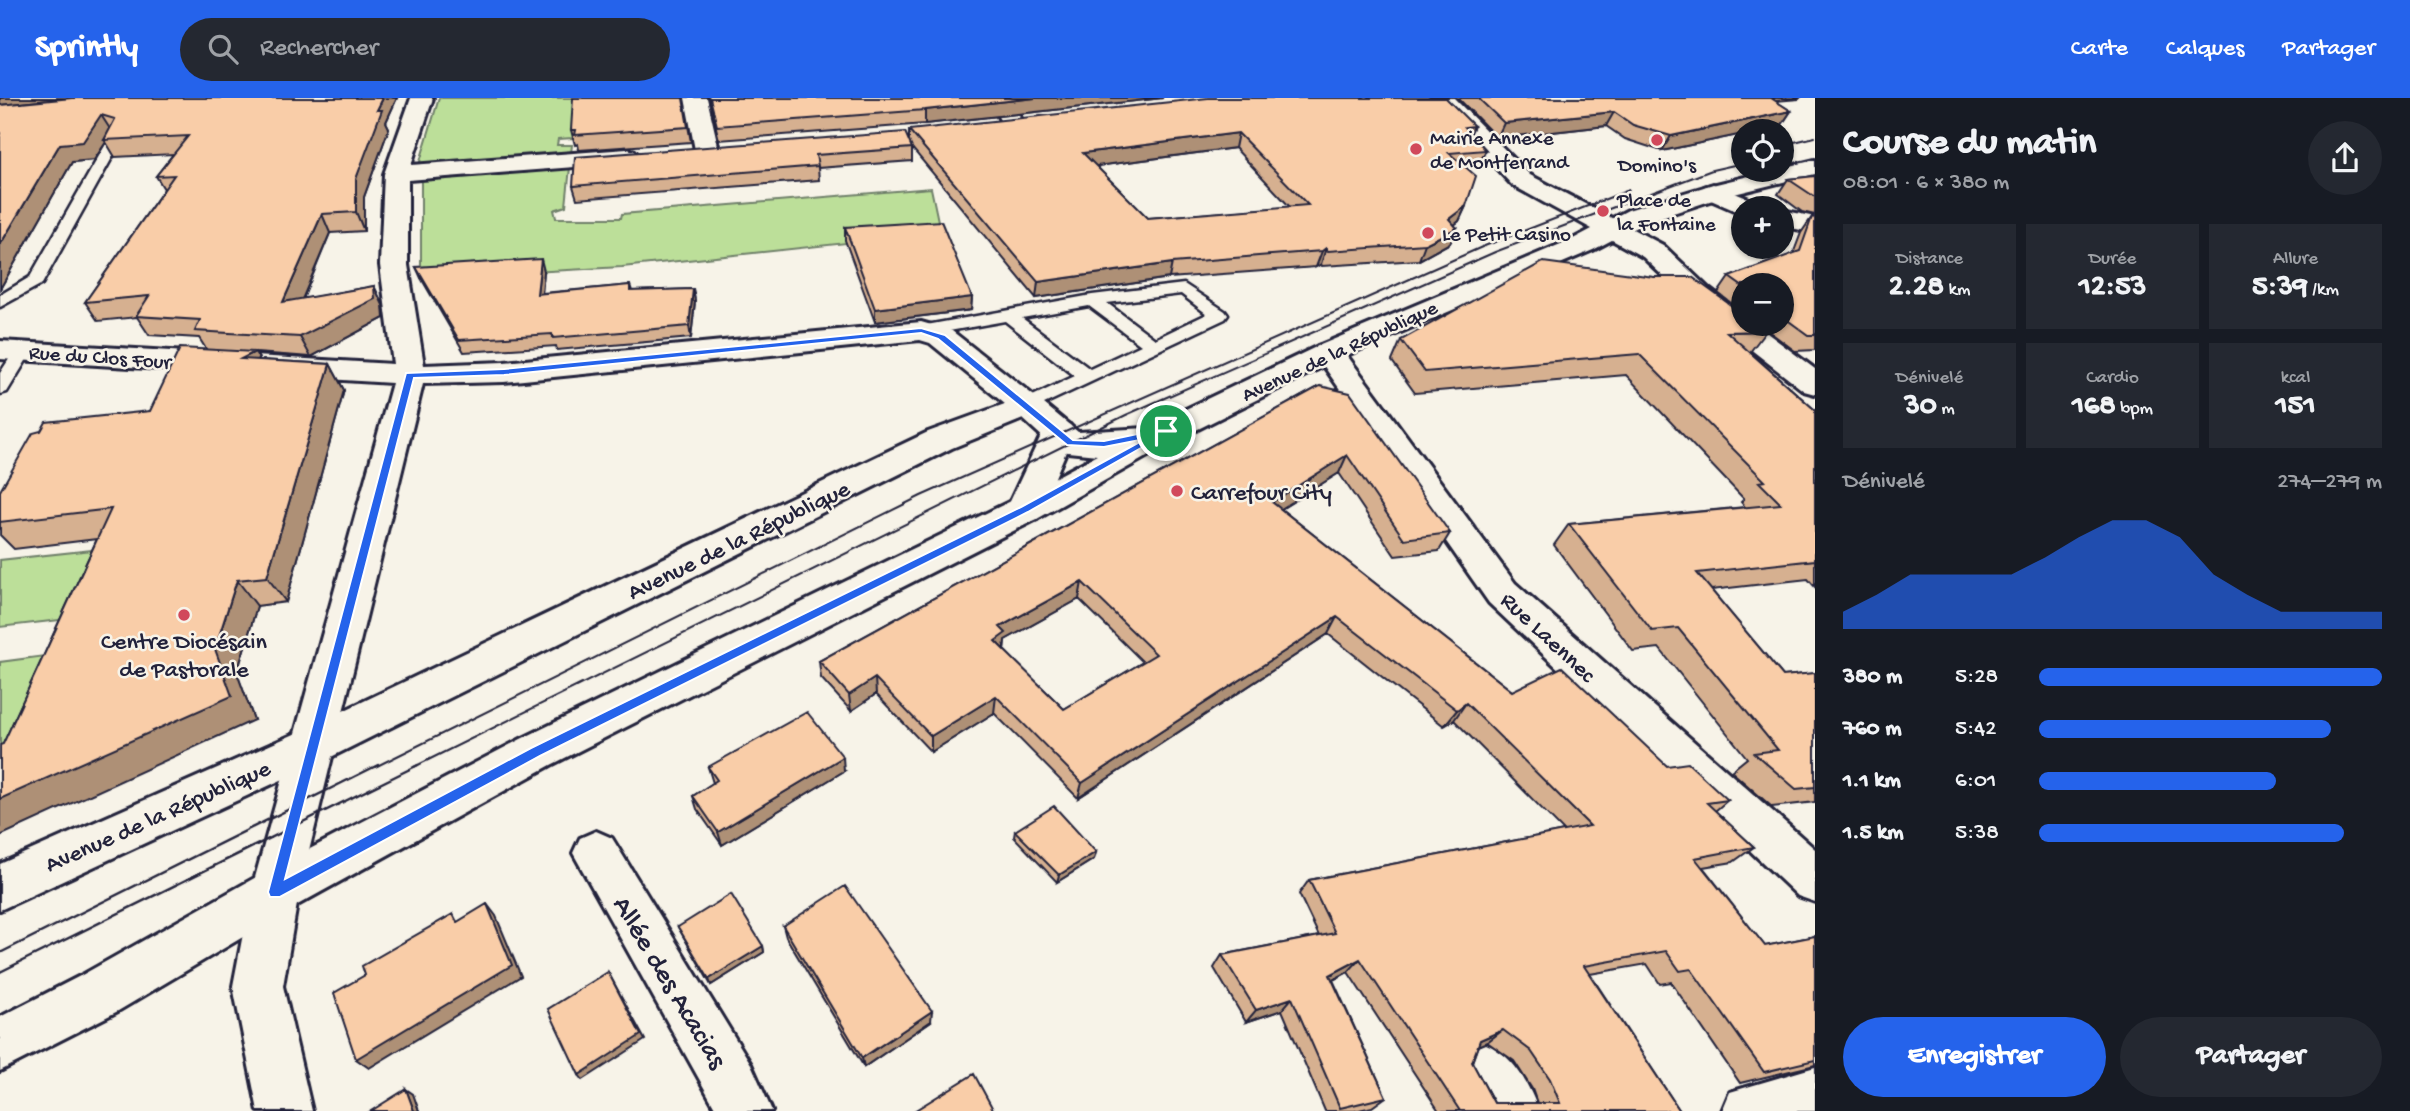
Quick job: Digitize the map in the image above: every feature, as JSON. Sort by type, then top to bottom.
[{"type":"street","points":[[314,745],[410,375],[394,265],[396,174],[422,98]]},
{"type":"street","points":[[696,98],[707,150]]},
{"type":"street","points":[[998,98],[1014,125]]},
{"type":"street","points":[[1441,98],[1521,180],[1653,251],[1699,295],[1815,384]]},
{"type":"street","points":[[989,128],[1041,122]]},
{"type":"street","points":[[681,152],[734,148]]},
{"type":"street","points":[[396,174],[655,154]]},
{"type":"street","points":[[1737,196],[1764,180],[1815,167]]},
{"type":"street","points":[[1616,230],[1658,230],[1731,199]]},
{"type":"street","points":[[1794,221],[1815,225]]},
{"type":"street","name":"Avenue de la République","points":[[0,1045],[100,993],[275,892],[536,752],[1024,510],[1166,431],[1329,352],[1616,230]]},
{"type":"street","points":[[921,331],[942,337],[1027,406]]},
{"type":"street","name":"Rue du Clos Four","points":[[12,350],[410,375],[504,372],[921,331]]},
{"type":"street","name":"Rue Laennec","points":[[1329,352],[1502,593],[1815,880]]},
{"type":"street","name":"Avenue de la République","points":[[0,887],[314,745],[940,440],[1027,406],[1070,443],[1104,444],[1166,431]]},
{"type":"street","points":[[1024,510],[1058,433]]},
{"type":"street","name":"Avenue de la République","points":[[275,892],[314,745]]},
{"type":"street","name":"Allée des Acacias","points":[[596,853],[732,1083],[745,1111]]},
{"type":"street","points":[[275,892],[258,986],[285,1111]]},
{"type":"street","points":[[1749,1111],[1815,1094]]},
{"type":"lane","points":[[0,302],[36,280],[116,138]]},
{"type":"lane","points":[[921,331],[1092,300],[1184,289],[1219,314],[1027,406]]},
{"type":"lane","points":[[1092,300],[1153,346]]},
{"type":"lane","points":[[1009,316],[1088,377]]},
{"type":"lane","points":[[0,388],[12,350]]},
{"type":"green space","points":[[439,98],[578,98],[573,138],[558,139],[557,145],[572,145],[571,153],[419,165]]},
{"type":"green space","points":[[570,167],[566,206],[554,210],[556,218],[621,218],[622,214],[931,188],[941,235],[846,240],[847,243],[622,267],[421,278],[421,178]]},
{"type":"green space","points":[[102,549],[68,619],[0,627],[0,560]]},
{"type":"green space","points":[[45,656],[0,753],[0,662]]},
{"type":"building","points":[[72,98],[383,98],[377,110],[382,110],[356,179],[356,212],[322,214],[283,302],[374,286],[375,299],[300,337],[195,331],[200,320],[136,316],[149,296],[85,302],[174,175],[156,176],[188,136],[104,140],[115,119],[101,115],[83,142],[60,144],[0,245],[0,105]]},
{"type":"building","points":[[573,98],[683,98],[688,127],[575,135],[576,130],[571,130]]},
{"type":"building","points":[[710,98],[1035,98],[925,110],[717,126]]},
{"type":"building","points":[[1208,98],[1446,98],[1474,126],[1465,127],[1486,150],[1449,153],[1476,176],[1466,206],[1449,219],[1457,228],[1425,244],[1328,251],[1326,248],[1322,251],[1172,263],[1038,282],[909,130]],"holes":[[[1238,133],[1308,205],[1148,218],[1083,153]]]},
{"type":"building","points":[[1478,98],[1771,98],[1791,111],[1753,119],[1731,119],[1731,124],[1671,136],[1633,125],[1614,112],[1504,123]]},
{"type":"building","points":[[905,132],[912,148],[816,155],[818,166],[573,186],[575,157]]},
{"type":"building","points":[[1815,176],[1815,197],[1792,182],[1794,178]]},
{"type":"building","points":[[1812,217],[1815,218],[1815,335],[1808,335],[1794,325],[1794,273],[1740,273],[1778,259],[1794,259],[1794,253],[1800,251]]},
{"type":"building","points":[[941,221],[972,297],[875,309],[845,227]]},
{"type":"building","points":[[541,259],[537,294],[630,285],[630,291],[693,289],[689,326],[553,338],[552,334],[459,340],[416,267]]},
{"type":"building","points":[[1543,262],[1654,277],[1692,277],[1731,305],[1731,332],[1727,332],[1815,410],[1815,560],[1697,573],[1783,676],[1815,673],[1815,787],[1796,789],[1754,753],[1778,750],[1678,628],[1652,631],[1569,524],[1781,504],[1759,482],[1765,481],[1639,354],[1425,372],[1401,340]]},
{"type":"building","name":"Centre Diocésain de Pastorale","points":[[180,348],[255,352],[241,359],[330,364],[267,577],[237,580],[215,649],[232,696],[0,799],[0,745],[3,744],[111,509],[0,522],[0,491],[33,433],[41,431],[46,422],[150,411]]},
{"type":"building","points":[[1320,386],[1350,393],[1450,533],[1404,539],[1347,455],[1272,502],[1512,691],[1562,667],[1667,766],[1688,763],[1728,800],[1707,803],[1754,847],[1695,858],[1765,946],[1815,936],[1815,1060],[1764,1072],[1691,969],[1680,971],[1666,951],[1584,966],[1680,1111],[1460,1111],[1360,959],[1330,975],[1386,1097],[1340,1108],[1292,998],[1256,1010],[1222,955],[1335,933],[1309,880],[1590,826],[1466,703],[1457,710],[1337,617],[1082,783],[996,696],[931,736],[875,678],[849,695],[819,661]],"holes":[[[1082,582],[1156,654],[1064,709],[995,641],[1006,633],[1000,627]],[[1503,1030],[1531,1051],[1550,1079],[1560,1103],[1494,1103],[1472,1062],[1480,1040]]]},
{"type":"building","points":[[807,712],[843,757],[718,832],[693,796],[717,780],[708,767]]},
{"type":"building","points":[[1054,806],[1096,852],[1059,875],[1015,831]]},
{"type":"building","points":[[845,886],[932,1011],[862,1058],[783,926]]},
{"type":"building","points":[[731,894],[763,946],[709,979],[678,927]]},
{"type":"building","points":[[487,904],[512,965],[356,1059],[334,993],[365,975],[362,966],[453,914],[457,922]]},
{"type":"building","points":[[608,972],[641,1035],[579,1075],[548,1009]]},
{"type":"building","points":[[974,1074],[994,1111],[914,1111]]},
{"type":"building","points":[[406,1089],[414,1111],[371,1111]]},
{"type":"tram line","points":[[1794,142],[1815,137]]},
{"type":"tram line","points":[[414,767],[1126,415],[1495,252],[1712,170],[1731,166]]},
{"type":"tram line","points":[[375,767],[921,496],[1482,247],[1629,190]]},
{"type":"tram line","points":[[0,953],[378,765]]},
{"type":"tram line","points":[[0,972],[418,765]]},
{"type":"place","name":"Domino's","points":[[1657,140]]},
{"type":"place","name":"Mairie Annexe de Montferrand","points":[[1416,149]]},
{"type":"place","name":"Place de la Fontaine","points":[[1603,211]]},
{"type":"place","name":"Le Petit Casino","points":[[1428,233]]},
{"type":"place","name":"Carrefour City","points":[[1177,491]]},
{"type":"place","name":"Centre Diocésain de Pastorale","points":[[184,615]]},
{"type":"route","points":[[921,331],[942,337],[1070,443],[1104,444],[1166,431],[1024,510],[536,752],[275,892],[410,375],[504,372],[921,331]]}]
